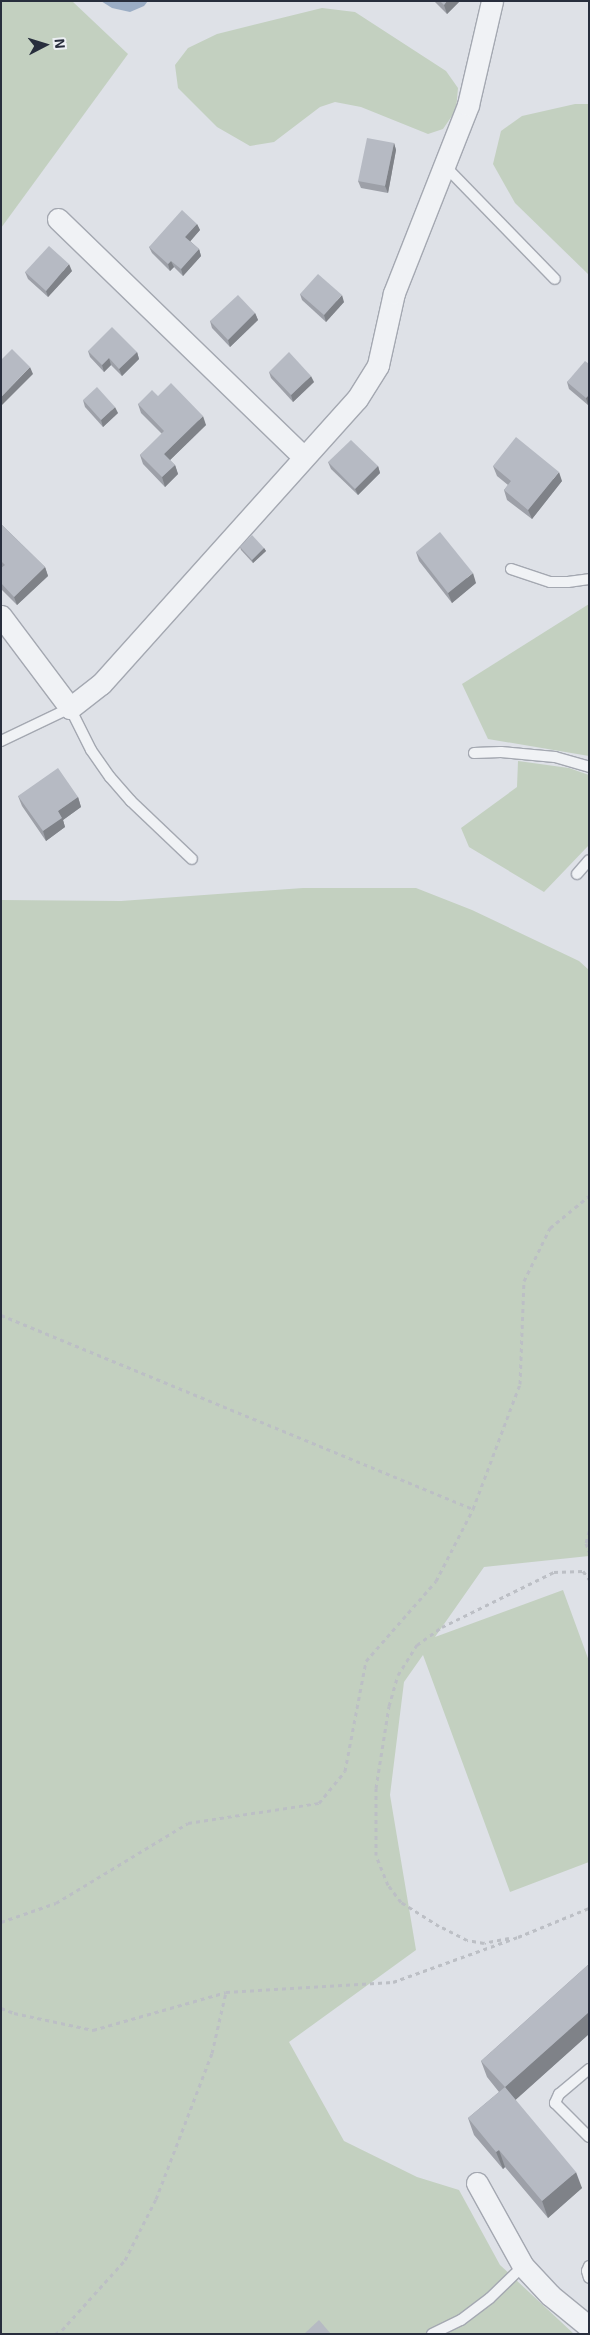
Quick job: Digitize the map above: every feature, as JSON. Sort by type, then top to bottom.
[{"type":"street","points":[[1,616],[70,708],[101,684],[357,399],[378,365],[394,293],[446,167],[468,106],[492,1]]},
{"type":"street","points":[[58,219],[304,457]]},
{"type":"street","points":[[477,2183],[523,2266],[550,2295],[589,2327]]},
{"type":"lane","points":[[446,167],[555,279]]},
{"type":"lane","points":[[512,569],[550,582],[589,579]]},
{"type":"lane","points":[[1,741],[70,708],[91,750],[110,777],[131,801],[192,859]]},
{"type":"lane","points":[[474,753],[501,752],[555,757],[589,767]]},
{"type":"lane","points":[[577,874],[589,860]]},
{"type":"lane","points":[[589,2069],[559,2094],[555,2104],[589,2137]]},
{"type":"lane","points":[[432,2334],[461,2320],[483,2303],[523,2266]]},
{"type":"lane","points":[[589,2266],[587,2272],[589,2278]]},
{"type":"path","points":[[1,1922],[56,1903],[188,1823],[319,1803],[345,1771],[366,1661],[436,1581],[473,1509],[520,1384],[524,1281],[550,1228],[589,1196]]},
{"type":"path","points":[[1,1315],[473,1509]]},
{"type":"path","points":[[589,1531],[586,1543],[589,1552]]},
{"type":"path","points":[[518,1937],[484,1943],[467,1940],[439,1926],[401,1902],[388,1885],[376,1855],[376,1788],[388,1706],[398,1675],[418,1645],[442,1627],[554,1572],[583,1572],[589,1579]]},
{"type":"path","points":[[1,2008],[14,2013],[93,2030],[226,1992],[393,1982],[518,1937],[589,1908]]},
{"type":"path","points":[[54,2334],[62,2330],[125,2260],[156,2200],[212,2053],[226,1992]]},
{"type":"green space","points":[[1,1],[72,1],[128,54],[1,228]]},
{"type":"green space","points":[[322,8],[355,12],[446,71],[458,88],[456,110],[443,129],[428,134],[361,107],[335,102],[320,107],[274,142],[250,146],[217,127],[178,88],[175,65],[188,48],[217,34]]},
{"type":"green space","points":[[575,104],[589,104],[589,275],[515,203],[493,164],[501,131],[522,116]]},
{"type":"green space","points":[[589,604],[589,756],[488,739],[462,684]]},
{"type":"green space","points":[[518,761],[569,768],[589,775],[589,845],[544,892],[469,847],[461,828],[517,787]]},
{"type":"green space","points":[[303,888],[416,888],[472,910],[579,961],[589,970],[589,1556],[484,1567],[435,1637],[563,1590],[589,1661],[589,1862],[510,1892],[423,1655],[404,1682],[390,1795],[416,1950],[289,2042],[344,2141],[417,2177],[459,2190],[500,2265],[574,2334],[1,2334],[1,900],[121,901]]},
{"type":"water","points":[[101,1],[148,1],[144,6],[130,12],[112,8]]},
{"type":"building","points":[[367,138],[394,143],[385,186],[358,181]]},
{"type":"building","points":[[182,210],[197,224],[185,237],[199,249],[181,269],[171,261],[168,264],[149,247]]},
{"type":"building","points":[[49,246],[69,264],[46,291],[25,272]]},
{"type":"building","points":[[318,274],[342,295],[324,315],[300,294]]},
{"type":"building","points":[[238,295],[255,313],[228,340],[210,321]]},
{"type":"building","points":[[112,327],[137,352],[119,369],[109,358],[102,365],[88,351]]},
{"type":"building","points":[[12,349],[30,367],[1,397],[1,360]]},
{"type":"building","points":[[289,352],[311,376],[291,395],[269,372]]},
{"type":"building","points":[[585,361],[589,364],[589,395],[586,398],[567,382]]},
{"type":"building","points":[[171,383],[203,416],[164,454],[175,465],[162,477],[140,455],[164,431],[138,404],[152,390],[158,396]]},
{"type":"building","points":[[97,387],[115,407],[101,420],[83,400]]},
{"type":"building","points":[[516,437],[559,472],[528,510],[504,490],[511,481],[493,466]]},
{"type":"building","points":[[351,440],[378,466],[355,489],[328,462]]},
{"type":"building","points":[[1,524],[45,567],[14,597],[1,583],[1,568],[5,565],[1,561]]},
{"type":"building","points":[[440,532],[473,573],[448,593],[416,552]]},
{"type":"building","points":[[252,535],[264,548],[252,560],[240,547]]},
{"type":"building","points":[[58,768],[78,797],[58,811],[62,818],[43,831],[18,796]]},
{"type":"building","points":[[589,1964],[589,2012],[505,2087],[481,2061]]},
{"type":"building","points":[[505,2087],[576,2172],[542,2201],[499,2150],[496,2152],[468,2118]]},
{"type":"building","points":[[319,2320],[331,2334],[304,2334]]}]
